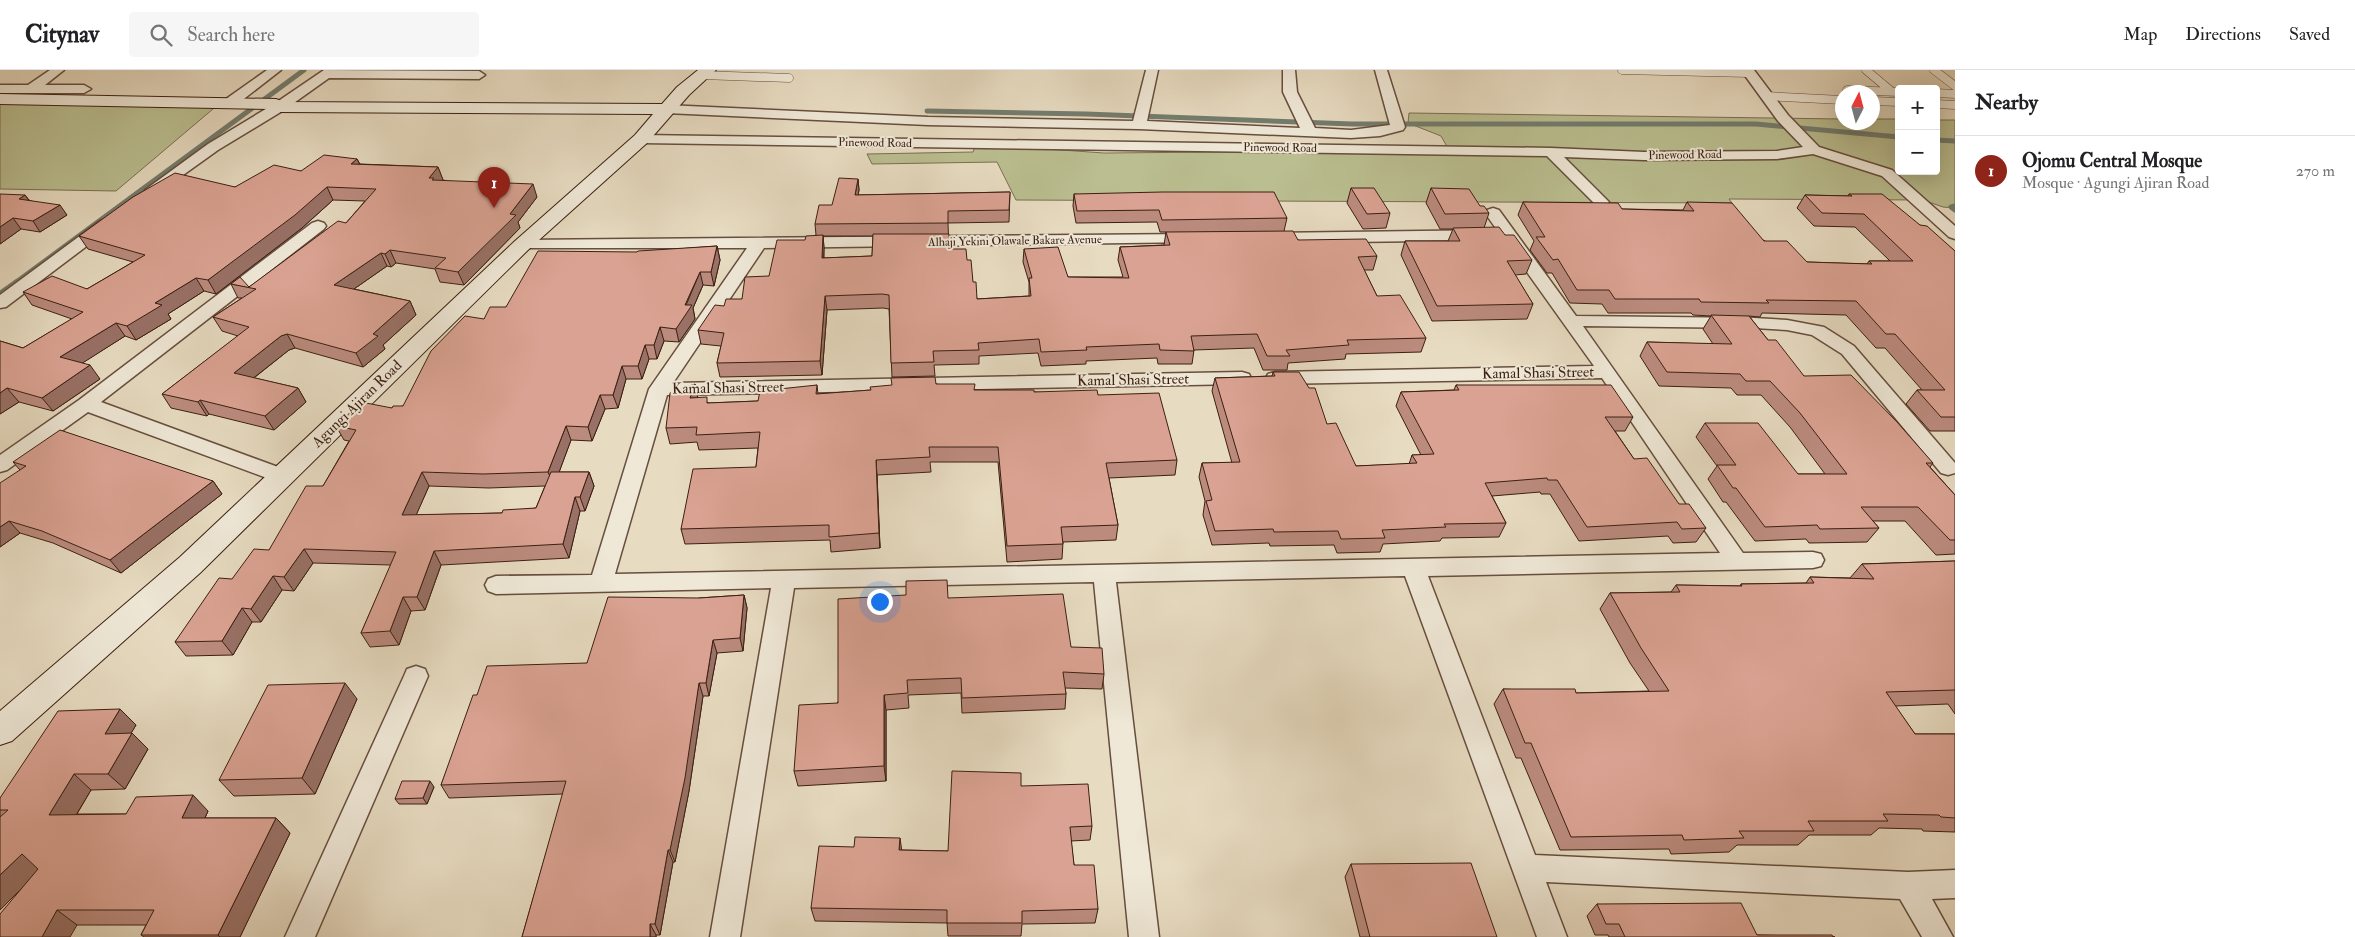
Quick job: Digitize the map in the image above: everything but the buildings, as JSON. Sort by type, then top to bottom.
[{"type":"street","points":[[33,93],[58,70]]},
{"type":"street","points":[[233,102],[275,70]]},
{"type":"street","points":[[1139,125],[1152,70]]},
{"type":"street","points":[[1289,70],[1290,92],[1305,125]]},
{"type":"street","points":[[0,89],[33,93],[277,105],[666,109],[928,121],[1139,125],[1305,125],[1380,132],[1397,123],[1381,70]]},
{"type":"street","points":[[1748,71],[1783,118],[1814,150],[1886,173],[1955,234]]},
{"type":"street","points":[[143,197],[213,147],[329,72],[478,76]]},
{"type":"street","name":"Agungi Ajiran Road","points":[[0,730],[190,565],[522,246],[641,139],[666,109],[705,72]]},
{"type":"street","points":[[0,100],[33,93],[84,89]]},
{"type":"street","name":"Pinewood Road","points":[[641,139],[1551,152],[1644,156],[1777,155],[1814,150]]},
{"type":"street","points":[[1551,152],[1601,202]]},
{"type":"street","points":[[1493,213],[1607,372],[1737,561]]},
{"type":"street","points":[[0,303],[120,214]]},
{"type":"street","points":[[0,466],[86,404],[318,226]]},
{"type":"street","points":[[1248,238],[1508,235]]},
{"type":"street","name":"Alhaji Yekini Olawale Bakare Avenue","points":[[522,246],[1208,238]]},
{"type":"street","points":[[601,583],[651,410],[659,389],[758,244]]},
{"type":"street","points":[[1571,321],[1754,323],[1787,325],[1818,332],[1848,350],[1948,468]]},
{"type":"street","name":"Kamal Shasi Street","points":[[659,389],[1607,372]]},
{"type":"street","points":[[86,404],[282,476]]},
{"type":"street","points":[[496,585],[1813,560]]},
{"type":"street","points":[[1413,567],[1552,937]]},
{"type":"street","points":[[1104,573],[1144,937]]},
{"type":"street","points":[[725,937],[784,579]]},
{"type":"street","points":[[300,937],[416,676]]},
{"type":"street","points":[[1527,868],[1908,886],[1955,884]]},
{"type":"street","points":[[1908,886],[1938,937]]},
{"type":"lane","points":[[1622,70],[1748,71]]},
{"type":"lane","points":[[1866,70],[1895,92]]},
{"type":"lane","points":[[1934,70],[1955,86]]},
{"type":"lane","points":[[705,72],[789,78]]},
{"type":"lane","points":[[1880,91],[1895,92]]},
{"type":"lane","points":[[1940,93],[1955,94]]},
{"type":"lane","points":[[1766,96],[1835,100]]},
{"type":"lane","points":[[1880,101],[1895,102]]},
{"type":"lane","points":[[1940,104],[1955,105]]},
{"type":"green space","points":[[0,98],[226,98],[116,191],[0,189]]},
{"type":"green space","points":[[1409,113],[1835,119],[1835,130],[1880,130],[1880,119],[1895,119],[1895,175],[1940,175],[1940,120],[1955,120],[1955,208],[1943,207],[1923,200],[1729,199],[1732,203],[1016,200],[997,162],[872,164],[867,154],[973,152],[976,144],[1104,153],[1449,150],[1441,136],[1408,123]]},
{"type":"waterway","points":[[15,283],[304,70]]},
{"type":"waterway","points":[[927,111],[1086,114],[1352,124],[1756,124],[1895,137]]},
{"type":"waterway","points":[[1940,140],[1955,141]]},
{"type":"waterway","points":[[1955,206],[1951,207],[1955,210]]},
{"type":"waterway","points":[[0,294],[17,282]]},
{"type":"place","name":"Ojomu Central Mosque","points":[[494,208]]}]
